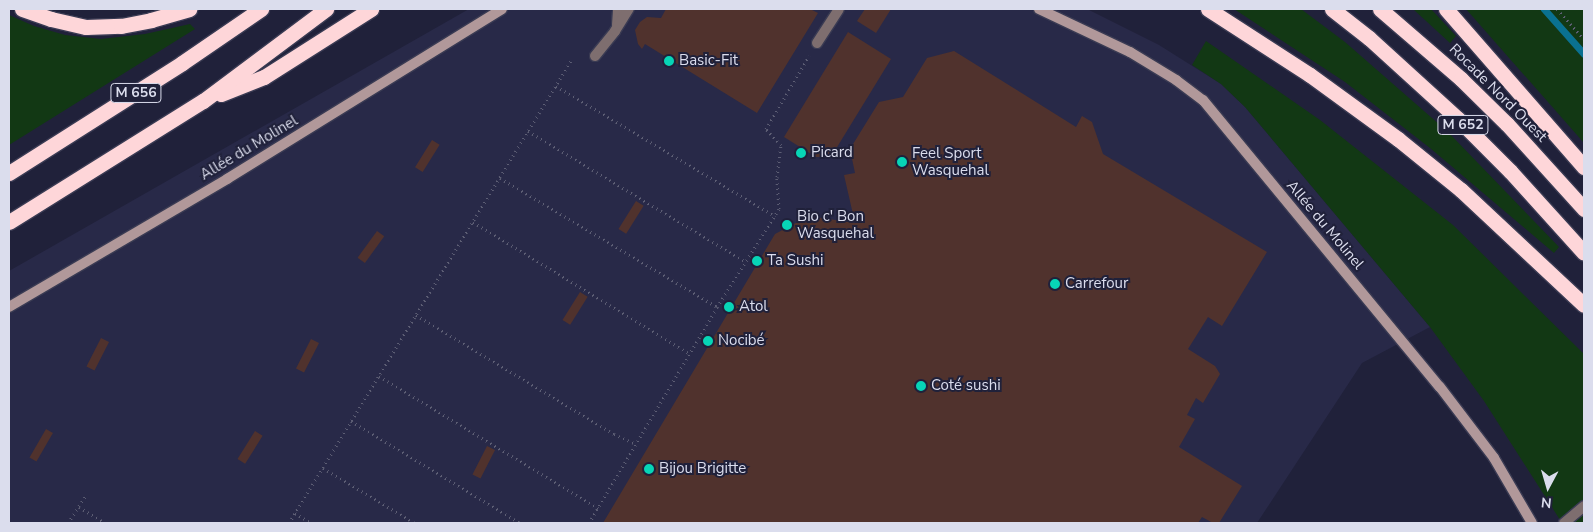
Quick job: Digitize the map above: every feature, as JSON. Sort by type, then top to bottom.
[{"type":"highway","points":[[22,9],[51,19],[86,27],[121,26],[189,9]]},
{"type":"highway","name":"M 656","points":[[9,173],[182,63],[261,9]]},
{"type":"highway","name":"M 656","points":[[9,222],[203,101],[326,9]]},
{"type":"highway","points":[[203,101],[264,77],[371,9]]},
{"type":"highway","points":[[1208,9],[1310,75],[1398,139],[1461,190],[1584,305]]},
{"type":"highway","name":"M 652","points":[[1332,9],[1369,38],[1458,119],[1510,171],[1584,253]]},
{"type":"highway","name":"Rocade Nord Ouest","points":[[1380,9],[1461,78],[1507,124],[1584,209]]},
{"type":"highway","points":[[1446,9],[1584,167]]},
{"type":"street","name":"Allée du Molinel","points":[[9,307],[227,179],[502,9]]},
{"type":"street","points":[[615,31],[618,9]]},
{"type":"street","points":[[595,56],[615,31],[628,9]]},
{"type":"street","points":[[817,43],[838,9]]},
{"type":"street","name":"Allée du Molinel","points":[[1039,9],[1130,52],[1176,80],[1203,100],[1440,387],[1494,458],[1532,523]]},
{"type":"street","points":[[1564,523],[1584,506]]},
{"type":"path","points":[[1558,9],[1584,39]]},
{"type":"path","points":[[589,523],[717,307],[775,216],[778,209],[777,177],[782,145],[766,129],[817,43]]},
{"type":"path","points":[[289,523],[572,59]]},
{"type":"path","points":[[556,86],[775,216]]},
{"type":"path","points":[[528,131],[746,262]]},
{"type":"path","points":[[500,178],[717,307]]},
{"type":"path","points":[[473,222],[690,354]]},
{"type":"path","points":[[416,315],[614,434],[636,444]]},
{"type":"path","points":[[379,376],[598,508]]},
{"type":"path","points":[[351,421],[520,523]]},
{"type":"path","points":[[323,468],[416,523]]},
{"type":"path","points":[[68,523],[86,495]]},
{"type":"path","points":[[78,507],[106,523]]},
{"type":"path","points":[[295,514],[311,523]]},
{"type":"shaded area","points":[[469,9],[1087,9],[1159,45],[1221,84],[1245,107],[1430,327],[1362,363],[1257,523],[9,523],[9,271]]},
{"type":"green space","points":[[1234,9],[1301,9],[1345,42],[1448,132],[1559,247],[1554,253],[1430,148],[1345,82]]},
{"type":"green space","points":[[1413,9],[1431,9],[1456,36],[1450,43]]},
{"type":"green space","points":[[1466,9],[1584,9],[1584,143]]},
{"type":"green space","points":[[9,15],[34,26],[65,35],[101,39],[145,34],[190,24],[195,29],[9,145]]},
{"type":"green space","points":[[1206,41],[1320,120],[1453,225],[1584,354],[1584,523],[1562,523],[1484,401],[1430,327],[1245,107],[1221,84],[1192,65]]},
{"type":"building","points":[[666,9],[810,9],[818,13],[757,113],[645,44],[642,49],[638,44],[635,30],[640,22],[647,17],[661,18]]},
{"type":"building","points":[[865,9],[891,9],[876,33],[857,21]]},
{"type":"building","points":[[848,32],[891,59],[831,157],[816,157],[784,137]]},
{"type":"building","name":"Carrefour","points":[[954,51],[1076,127],[1082,116],[1092,122],[1103,154],[1267,252],[1222,326],[1208,317],[1188,349],[1215,366],[1220,374],[1203,403],[1196,398],[1187,415],[1195,419],[1179,447],[1242,486],[1219,523],[1213,523],[1202,517],[1198,523],[603,523],[775,234],[809,216],[855,223],[844,175],[855,173],[850,149],[879,102],[903,97],[927,58]]},
{"type":"building","points":[[432,140],[440,145],[423,172],[415,167]]},
{"type":"building","points":[[636,201],[644,206],[626,234],[619,229]]},
{"type":"building","points":[[377,231],[384,236],[365,263],[358,258]]},
{"type":"building","points":[[580,292],[588,297],[570,325],[563,320]]},
{"type":"building","points":[[101,338],[109,342],[94,371],[86,367]]},
{"type":"building","points":[[311,339],[319,343],[304,372],[296,368]]},
{"type":"building","points":[[46,429],[53,433],[36,462],[30,458]]},
{"type":"building","points":[[255,431],[263,436],[245,464],[238,459]]},
{"type":"building","points":[[487,446],[495,450],[480,479],[472,475]]},
{"type":"waterway","points":[[1544,9],[1584,54]]},
{"type":"place","name":"Basic-Fit","points":[[669,61]]},
{"type":"place","name":"Picard","points":[[801,153]]},
{"type":"place","name":"Feel Sport Wasquehal","points":[[902,162]]},
{"type":"place","name":"Bio c' Bon Wasquehal","points":[[787,225]]},
{"type":"place","name":"Ta Sushi","points":[[757,261]]},
{"type":"place","name":"Carrefour","points":[[1055,284]]},
{"type":"place","name":"Atol","points":[[729,307]]},
{"type":"place","name":"Nocibé","points":[[708,341]]},
{"type":"place","name":"Coté sushi","points":[[921,386]]},
{"type":"place","name":"Bijou Brigitte","points":[[649,469]]}]
